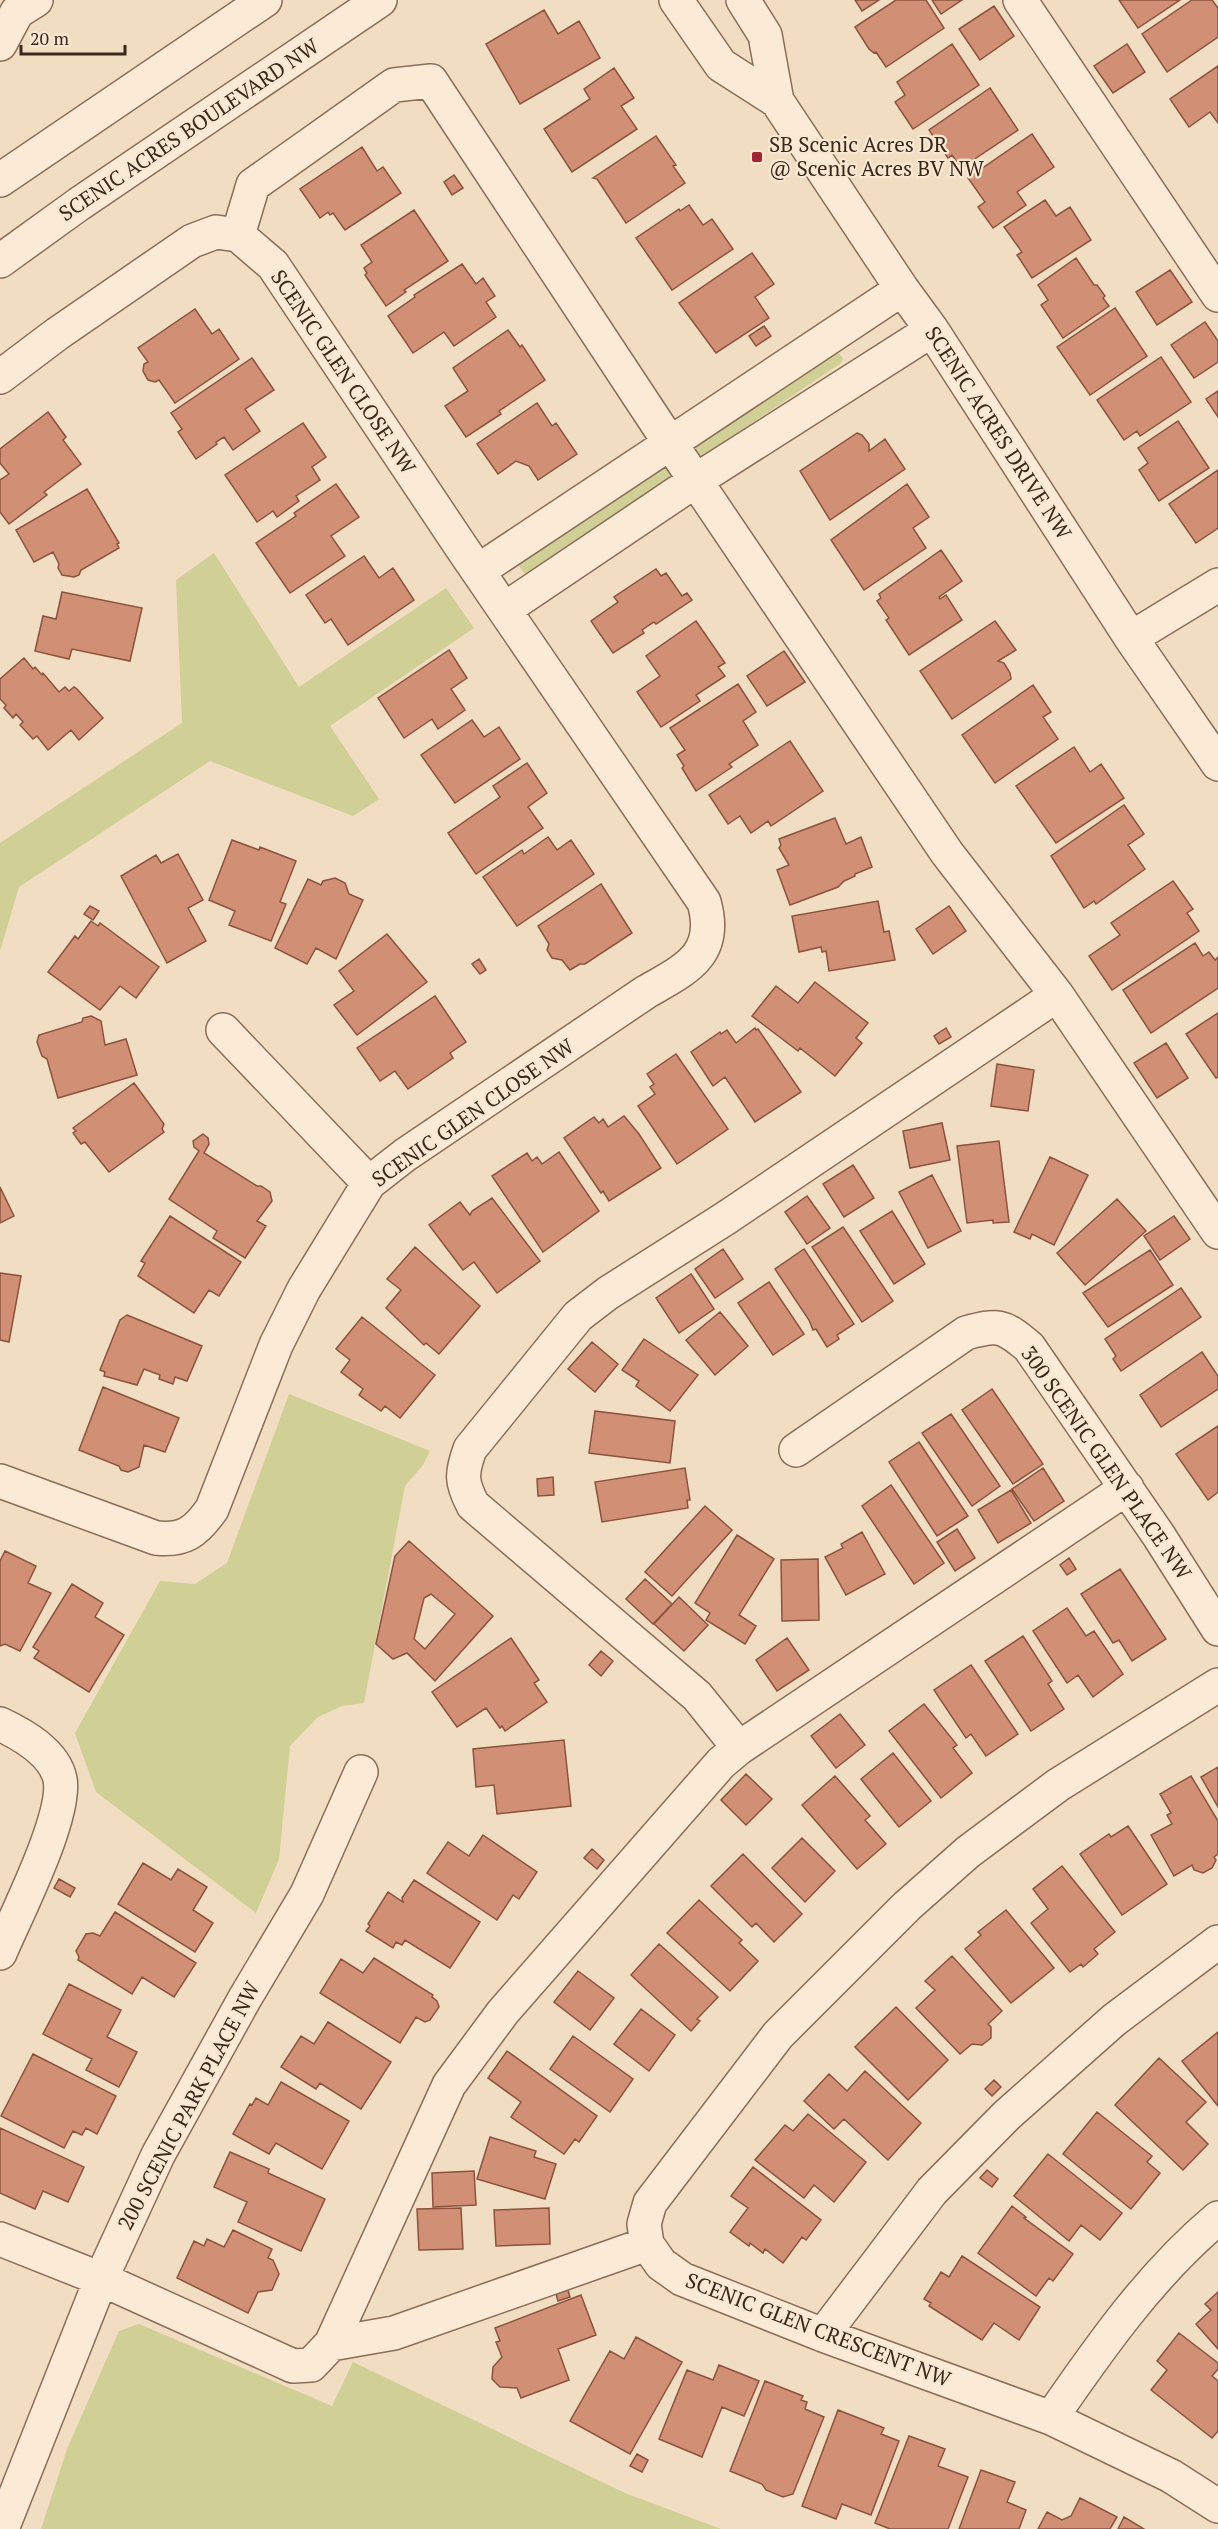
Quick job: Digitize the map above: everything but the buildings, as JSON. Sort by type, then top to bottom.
[{"type":"street","points":[[0,44],[17,12],[36,0]]},
{"type":"street","points":[[0,180],[226,11],[265,0]]},
{"type":"street","name":"SCENIC ACRES BOULEVARD NW","points":[[0,261],[79,204],[380,0]]},
{"type":"street","name":"SCENIC ACRES DRIVE NW","points":[[676,0],[721,65],[777,102],[932,330],[1131,638],[1218,764]]},
{"type":"street","name":"SCENIC ACRES DRIVE NW","points":[[743,0],[765,35],[777,102]]},
{"type":"street","points":[[1020,0],[1218,295]]},
{"type":"street","points":[[0,377],[57,334],[192,241],[216,232],[238,235],[253,185],[394,86],[431,81],[695,481],[947,853],[1057,995],[1218,1232]]},
{"type":"street","name":"SCENIC GLEN CLOSE NW","points":[[0,1481],[156,1538],[174,1540],[201,1525],[212,1509],[276,1345],[304,1289],[369,1183],[405,1155],[627,1005],[683,970],[695,961],[704,948],[708,934],[708,918],[704,902],[273,265],[238,235]]},
{"type":"street","points":[[478,571],[902,289]]},
{"type":"street","points":[[505,609],[695,481],[932,330]]},
{"type":"street","points":[[1131,638],[1218,585]]},
{"type":"street","points":[[739,1748],[697,1696],[473,1505],[463,1485],[464,1466],[470,1449],[578,1316],[1057,995]]},
{"type":"street","points":[[224,1030],[369,1183]]},
{"type":"street","name":"300 SCENIC GLEN PLACE NW","points":[[796,1450],[966,1333],[990,1326],[1011,1332],[1029,1347],[1127,1488],[1218,1629]]},
{"type":"street","points":[[0,2239],[101,2280],[293,2366],[311,2365],[331,2344],[449,2085],[503,2012],[721,1763],[739,1748],[1127,1488]]},
{"type":"street","points":[[331,2344],[394,2333],[647,2244],[644,2224],[650,2203],[778,2035],[907,1906],[968,1852],[1058,1785],[1218,1686]]},
{"type":"street","points":[[0,1724],[19,1733],[44,1752],[59,1776],[62,1796],[53,1828],[0,1953]]},
{"type":"street","name":"200 SCENIC PARK PLACE NW","points":[[3,2519],[101,2280],[158,2155],[245,1998],[307,1894],[361,1772]]},
{"type":"street","points":[[823,2335],[932,2191],[1007,2115],[1114,2020],[1218,1942]]},
{"type":"street","points":[[1051,2418],[1123,2318],[1176,2259],[1218,2218]]},
{"type":"street","name":"SCENIC GLEN CRESCENT NW","points":[[647,2244],[661,2264],[682,2279],[823,2335],[1051,2418],[1172,2476],[1218,2505]]},
{"type":"shaded area","points":[[837,352],[843,358],[841,363],[697,460],[688,447]]},
{"type":"shaded area","points":[[666,464],[674,475],[529,573],[524,573],[519,566],[522,561]]},
{"type":"shaded area","points":[[214,553],[299,687],[446,588],[474,628],[330,726],[379,799],[353,816],[210,761],[19,887],[0,951],[0,843],[182,723],[176,580]]},
{"type":"shaded area","points":[[289,1394],[430,1451],[423,1465],[405,1486],[364,1703],[342,1706],[318,1717],[290,1746],[279,1859],[256,1913],[96,1792],[75,1733],[160,1581],[195,1584],[227,1563]]},
{"type":"shaded area","points":[[139,2324],[332,2406],[353,2362],[625,2493],[721,2529],[41,2529],[67,2449],[119,2331]]},
{"type":"place","name":"SB Scenic Acres DR @ Scenic Acres BV NW","points":[[757,157]]}]
